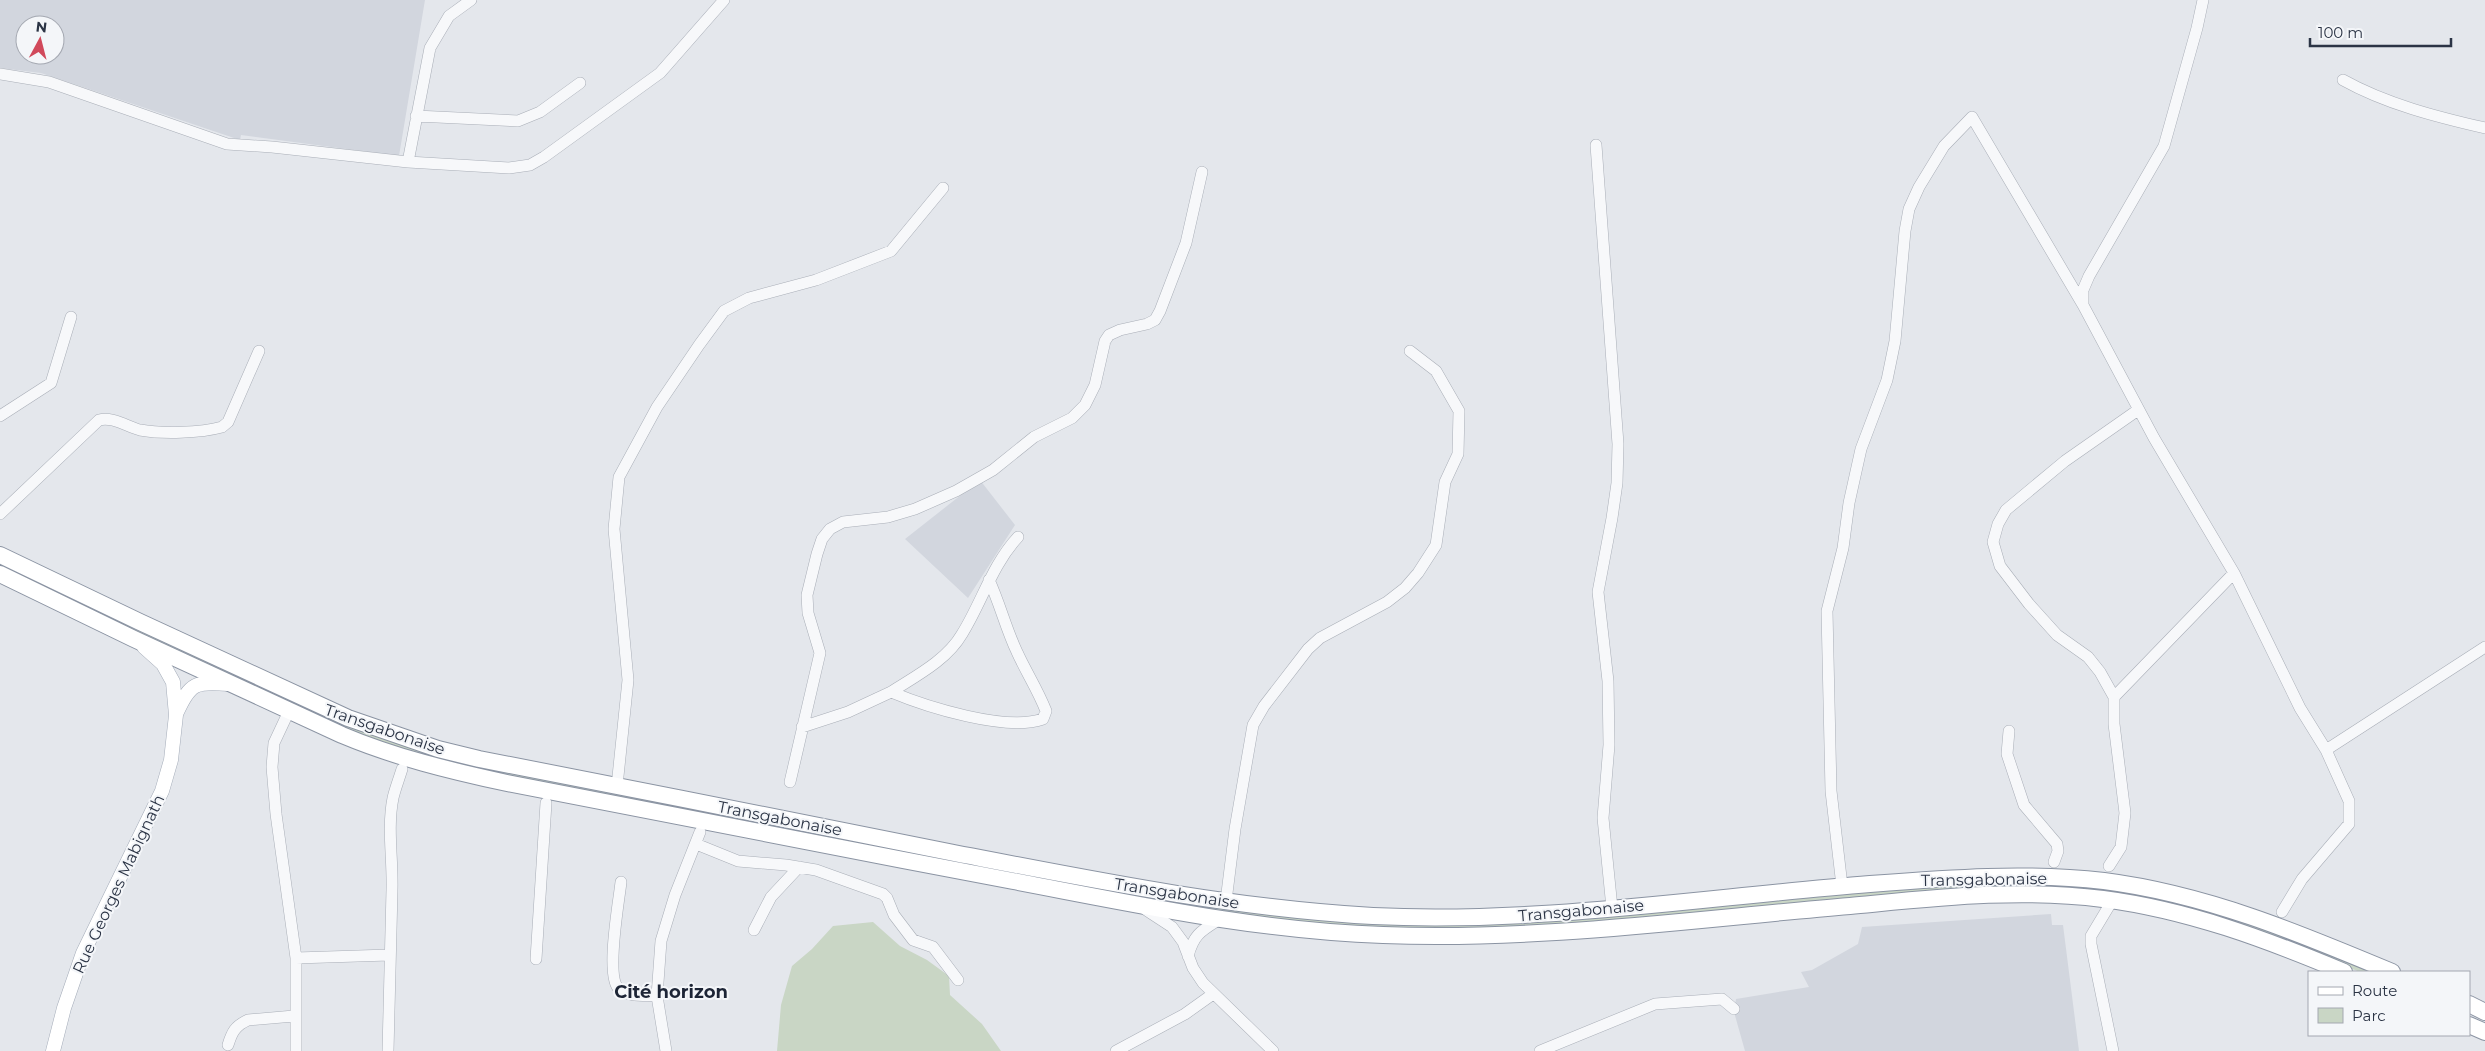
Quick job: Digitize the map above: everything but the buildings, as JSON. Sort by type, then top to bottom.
[{"type":"highway","name":"Transgabonaise","points":[[0,555],[348,718],[412,741],[479,759],[1167,894],[1329,913],[1408,917],[1496,917],[1934,879],[2005,876],[2075,878],[2132,885],[2185,896],[2237,912],[2309,938],[2390,971]]},
{"type":"highway","name":"Transgabonaise","points":[[0,574],[134,639],[366,745],[475,776],[1137,905],[1220,919],[1347,933],[1474,935],[1578,930],[1983,894],[2042,894],[2157,907],[2232,928],[2342,971]]},
{"type":"highway","points":[[2470,1004],[2485,1012]]},
{"type":"highway","points":[[2470,1025],[2485,1032]]},
{"type":"main road","points":[[134,639],[163,664],[169,673],[175,689],[174,706],[176,715]]},
{"type":"main road","points":[[176,715],[181,700],[192,687],[205,683],[232,684]]},
{"type":"main road","name":"Rue Georges Mabignath","points":[[53,1051],[64,1008],[84,953],[162,791],[171,760],[176,715]]},
{"type":"street","points":[[408,162],[430,48],[449,16],[472,0]]},
{"type":"street","points":[[0,74],[50,82],[226,144],[272,146],[408,162],[509,168],[530,165],[660,73],[724,0]]},
{"type":"street","points":[[2083,305],[2083,290],[2089,276],[2164,146],[2203,0]]},
{"type":"street","points":[[2343,80],[2374,95],[2448,119],[2485,128]]},
{"type":"street","points":[[416,116],[518,121],[540,112],[580,83]]},
{"type":"street","points":[[1842,886],[1831,791],[1827,611],[1843,548],[1849,502],[1860,449],[1887,380],[1893,351],[1902,279],[1905,232],[1910,209],[1919,187],[1944,146],[1972,117],[2083,305],[2138,410],[2234,573],[2300,708],[2326,750],[2349,802],[2349,824],[2302,879],[2282,912]]},
{"type":"street","points":[[1596,145],[1618,444],[1614,501],[1598,592],[1608,680],[1609,745],[1603,818],[1612,908]]},
{"type":"street","points":[[790,782],[820,653],[808,613],[807,595],[822,539],[830,529],[843,522],[888,517],[915,509],[956,491],[993,470],[1034,437],[1072,418],[1084,405],[1095,385],[1104,341],[1109,335],[1120,330],[1147,324],[1154,320],[1160,310],[1186,243],[1202,172]]},
{"type":"street","points":[[617,786],[628,680],[614,529],[619,478],[640,439],[673,384],[724,312],[749,298],[816,280],[891,251],[944,188]]},
{"type":"street","points":[[0,416],[52,383],[71,318]]},
{"type":"street","points":[[1226,901],[1235,829],[1254,725],[1264,706],[1308,649],[1320,638],[1387,602],[1405,588],[1418,573],[1436,545],[1445,482],[1458,454],[1460,411],[1436,371],[1410,350]]},
{"type":"street","points":[[0,514],[99,420],[109,420],[139,430],[160,432],[222,427],[228,422],[260,352]]},
{"type":"street","points":[[2109,866],[2121,848],[2125,813],[2114,724],[2114,698],[2100,672],[2088,656],[2057,635],[2029,604],[2000,566],[1993,542],[1998,524],[2006,510],[2065,462],[2138,410]]},
{"type":"street","points":[[802,727],[848,712],[891,692],[945,656],[962,635],[989,580],[1008,548],[1018,537]]},
{"type":"street","points":[[2114,698],[2234,573]]},
{"type":"street","points":[[891,692],[974,718],[1029,724],[1043,720],[1046,711],[1042,700],[1016,651],[1000,604],[989,580]]},
{"type":"street","points":[[2326,750],[2485,647]]},
{"type":"street","points":[[289,711],[274,743],[272,767],[276,814],[296,958],[294,1016],[296,1051]]},
{"type":"street","points":[[2009,732],[2007,754],[2024,805],[2058,844],[2058,851],[2054,862]]},
{"type":"street","points":[[388,1051],[392,887],[390,852],[391,812],[393,797],[402,769]]},
{"type":"street","points":[[536,959],[546,803]]},
{"type":"street","points":[[666,1051],[657,996],[663,932],[675,895],[700,832]]},
{"type":"street","points":[[696,844],[738,861],[816,870],[883,894],[887,898],[894,915],[913,940],[933,947],[958,980]]},
{"type":"street","points":[[754,930],[772,898],[799,867]]},
{"type":"street","points":[[621,882],[614,953],[614,981],[618,988],[626,993],[657,996]]},
{"type":"street","points":[[2112,901],[2091,936],[2090,944],[2113,1051]]},
{"type":"street","points":[[1137,905],[1162,918],[1172,927],[1183,942],[1193,968],[1213,994],[1273,1051]]},
{"type":"street","points":[[1188,956],[1194,939],[1198,934],[1220,919]]},
{"type":"street","points":[[296,958],[389,955]]},
{"type":"street","points":[[1116,1051],[1185,1014],[1213,994]]},
{"type":"street","points":[[1540,1051],[1655,1004],[1722,999],[1734,1008]]},
{"type":"street","points":[[228,1045],[235,1027],[248,1020],[294,1016]]},
{"type":"shaded area","points":[[0,0],[425,0],[399,156],[241,135],[240,140],[41,73],[0,68]]},
{"type":"shaded area","points":[[980,480],[1015,525],[968,598],[905,539]]},
{"type":"shaded area","points":[[2051,914],[2052,925],[2063,925],[2079,1051],[1745,1051],[1734,1012],[1736,999],[1809,987],[1801,972],[1812,970],[1858,944],[1862,927]]},
{"type":"green space","points":[[0,561],[345,724],[1138,895],[1223,909],[1333,921],[1829,895],[1990,883],[2074,885],[2158,897],[2262,927],[2372,971],[2358,971],[2286,942],[2102,893],[1496,929],[1333,926],[1185,909],[507,777],[435,760],[343,729],[0,567]]},
{"type":"green space","points":[[873,922],[900,946],[927,960],[949,976],[950,995],[982,1024],[1001,1051],[777,1051],[781,1005],[792,966],[812,949],[833,926]]},
{"type":"district","name":"Cité horizon","points":[[671,992]]}]
